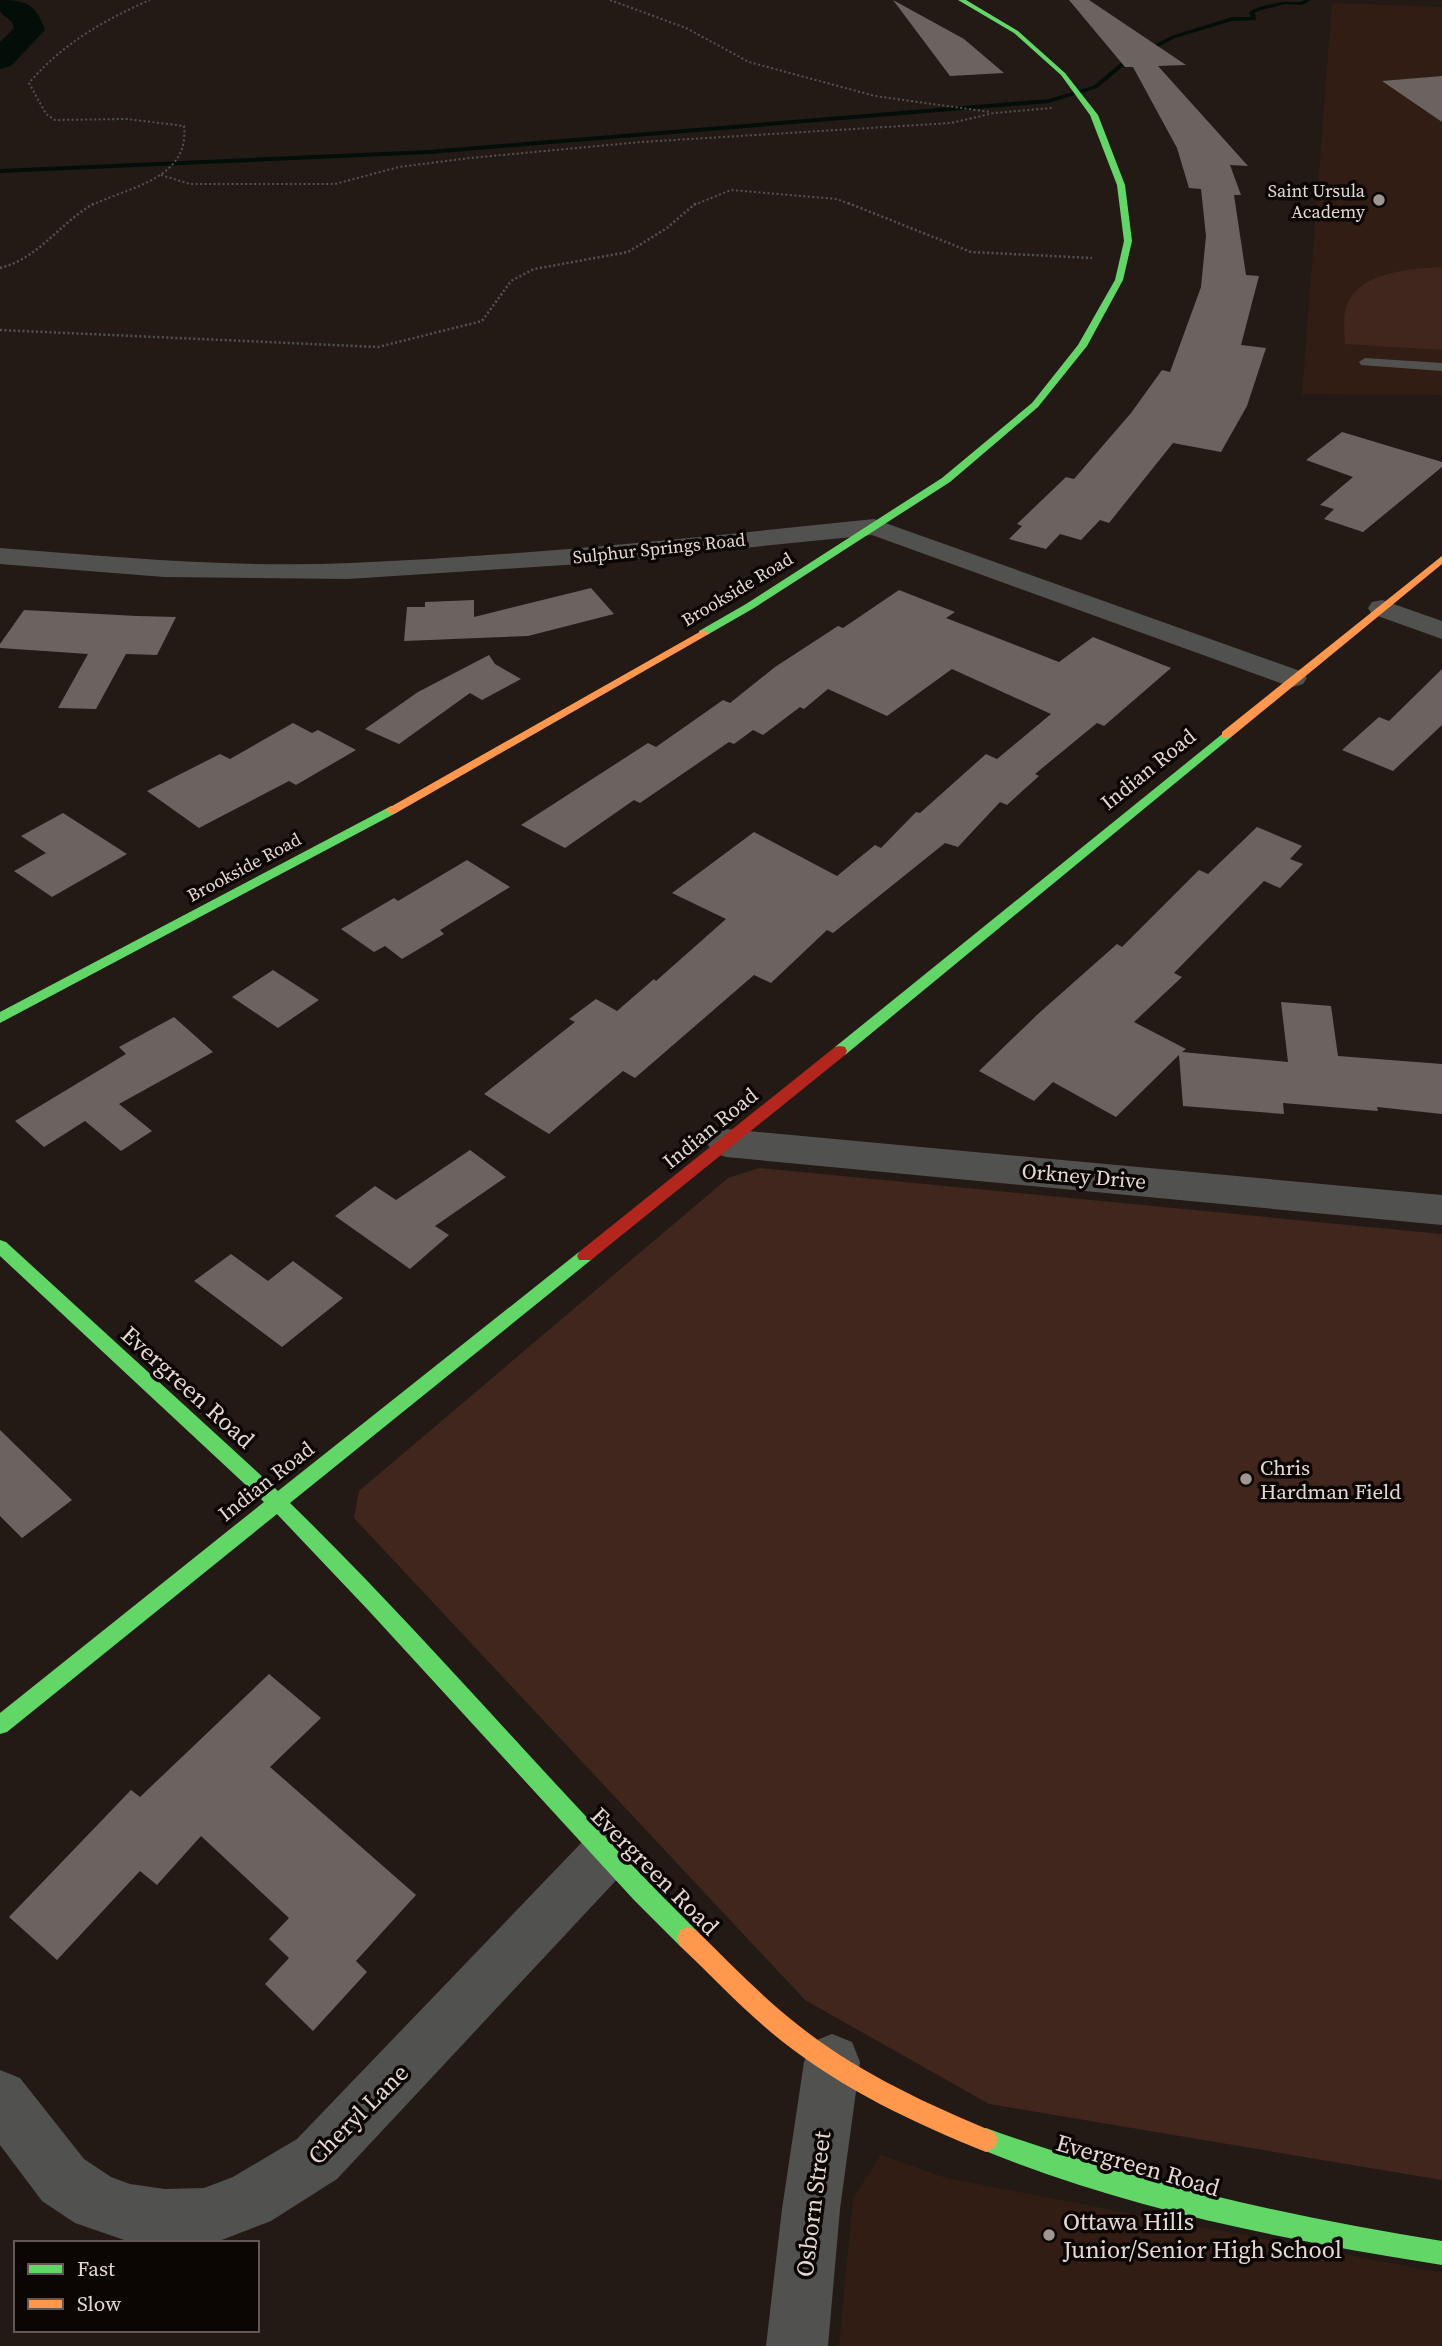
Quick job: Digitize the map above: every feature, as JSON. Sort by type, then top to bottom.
[{"type":"street","name":"Brookside Road","points":[[0,1018],[346,836],[750,606],[946,481],[1035,405],[1082,346],[1119,280],[1128,241],[1121,185],[1107,145],[1086,105],[1063,74],[1016,33],[961,0]]},
{"type":"street","name":"Sulphur Springs Road","points":[[0,556],[164,569],[348,571],[595,555],[874,527],[1293,678]]},
{"type":"street","name":"Indian Road","points":[[0,1725],[275,1501],[726,1143],[1442,559]]},
{"type":"street","points":[[1382,608],[1442,631]]},
{"type":"street","name":"Orkney Drive","points":[[726,1143],[1442,1210]]},
{"type":"street","name":"Evergreen Road","points":[[0,1246],[275,1501],[327,1553],[604,1856],[765,2012],[832,2062],[971,2134],[1057,2168],[1118,2188],[1183,2205],[1311,2231],[1442,2253]]},
{"type":"street","name":"Cheryl Lane","points":[[0,2098],[64,2180],[96,2202],[130,2213],[165,2218],[204,2217],[250,2200],[317,2159],[604,1856]]},
{"type":"street","name":"Osborn Street","points":[[797,2346],[811,2208],[832,2062]]},
{"type":"lane","points":[[1365,362],[1442,366]]},
{"type":"path","points":[[0,268],[38,251],[80,212],[103,198],[161,175],[177,163],[186,142],[184,126],[127,119],[55,120],[46,114],[29,83],[66,46],[119,13],[150,0]]},
{"type":"path","points":[[610,0],[686,28],[749,62],[875,96],[994,113]]},
{"type":"path","points":[[161,175],[190,184],[335,184],[399,167],[470,158],[641,142],[951,123],[994,113],[1086,105]]},
{"type":"path","points":[[0,330],[378,347],[482,321],[510,281],[534,270],[628,253],[667,228],[699,201],[731,190],[837,198],[971,252],[1096,258]]},
{"type":"shaded area","name":"Saint Ursula Academy","points":[[1332,3],[1442,7],[1442,395],[1302,394]]},
{"type":"shaded area","points":[[1442,267],[1442,350],[1345,344],[1345,310],[1363,285],[1388,274]]},
{"type":"shaded area","points":[[759,1168],[1442,1234],[1442,2180],[989,2104],[805,2000],[354,1518],[359,1491],[728,1178]]},
{"type":"shaded area","name":"Ottawa Hills Junior/Senior High School","points":[[881,2155],[946,2178],[1442,2273],[1442,2346],[839,2346],[853,2198]]},
{"type":"building","points":[[893,0],[964,39],[1004,73],[950,76]]},
{"type":"building","points":[[1069,0],[1089,0],[1186,65],[1158,66],[1248,166],[1230,165],[1241,195],[1234,195],[1246,275],[1259,276],[1241,345],[1266,348],[1247,406],[1221,452],[1173,443],[1109,523],[1100,520],[1081,540],[1060,534],[1046,549],[1009,539],[1022,526],[1017,524],[1066,477],[1074,479],[1131,413],[1162,370],[1170,372],[1201,287],[1206,236],[1201,189],[1189,188],[1177,148],[1133,67],[1125,67]]},
{"type":"building","points":[[1442,76],[1442,122],[1382,81]]},
{"type":"building","points":[[1342,432],[1442,462],[1442,467],[1363,532],[1324,519],[1334,509],[1320,505],[1353,477],[1306,460]]},
{"type":"building","points":[[591,588],[614,614],[528,636],[404,641],[407,607],[425,607],[425,602],[474,600],[474,617]]},
{"type":"building","points":[[899,590],[955,612],[946,618],[1059,662],[1093,637],[1171,668],[1104,726],[1097,723],[1035,774],[1039,776],[1007,805],[1000,802],[958,847],[945,843],[833,933],[827,930],[771,983],[754,975],[635,1078],[623,1071],[549,1134],[484,1094],[575,1022],[569,1019],[596,999],[617,1011],[654,979],[656,981],[726,919],[672,893],[754,832],[837,876],[875,845],[881,848],[916,812],[920,813],[986,754],[997,759],[1051,714],[952,669],[887,716],[828,689],[804,709],[800,707],[763,735],[753,730],[734,744],[729,742],[640,803],[634,800],[565,848],[521,825],[648,743],[656,747],[723,700],[730,703],[775,667],[838,626],[843,628]]},
{"type":"building","points":[[24,610],[176,617],[157,655],[126,654],[96,709],[58,708],[88,654],[0,648],[0,644]]},
{"type":"building","points":[[489,655],[495,664],[521,679],[482,700],[470,693],[399,744],[365,729],[418,692]]},
{"type":"building","points":[[1442,669],[1442,725],[1393,771],[1342,750],[1379,717],[1389,721]]},
{"type":"building","points":[[293,723],[312,733],[318,730],[356,750],[296,785],[289,781],[199,828],[147,791],[220,754],[230,759]]},
{"type":"building","points":[[63,813],[127,854],[52,897],[14,871],[46,853],[21,836]]},
{"type":"building","points":[[1257,827],[1302,846],[1290,859],[1303,864],[1280,888],[1264,881],[1174,973],[1182,977],[1134,1022],[1186,1049],[1182,1052],[1288,1062],[1281,1002],[1331,1006],[1338,1056],[1442,1064],[1442,1114],[1377,1107],[1378,1111],[1283,1103],[1284,1114],[1183,1106],[1179,1055],[1116,1117],[1053,1082],[1034,1101],[979,1071],[1117,944],[1122,947],[1199,870],[1208,874]]},
{"type":"building","points":[[467,860],[510,887],[440,930],[444,934],[402,959],[385,946],[374,952],[341,929],[394,898],[398,901]]},
{"type":"building","points":[[273,970],[319,1000],[278,1028],[232,997]]},
{"type":"building","points":[[174,1017],[213,1052],[119,1104],[152,1131],[121,1151],[85,1121],[44,1147],[15,1121],[126,1054],[119,1047]]},
{"type":"building","points":[[470,1150],[506,1177],[435,1226],[449,1235],[410,1269],[335,1216],[375,1186],[396,1200]]},
{"type":"building","points":[[231,1254],[268,1281],[293,1261],[343,1298],[282,1347],[194,1281]]},
{"type":"building","points":[[0,1430],[72,1500],[22,1538],[0,1516]]},
{"type":"building","points":[[269,1674],[321,1718],[270,1767],[416,1895],[356,1961],[367,1972],[313,2031],[265,1984],[289,1958],[269,1939],[289,1918],[201,1836],[157,1885],[140,1871],[57,1960],[9,1917],[131,1790],[140,1797]]},
{"type":"waterway","points":[[0,59],[30,30],[26,18],[4,0]]},
{"type":"waterway","points":[[0,171],[429,152],[1049,101],[1095,87],[1124,63],[1173,37],[1232,19],[1254,19],[1252,12],[1256,10],[1285,3],[1302,4],[1309,0]]},
{"type":"traffic: fast","points":[[703,633],[750,606],[946,480],[1035,405],[1082,346],[1119,280],[1128,241],[1121,185],[1094,115],[1063,74],[1016,32],[961,0]]},
{"type":"traffic: fast","points":[[840,1051],[1226,735]]},
{"type":"traffic: fast","points":[[0,1018],[391,810]]},
{"type":"traffic: fast","points":[[0,1246],[168,1399],[331,1557],[596,1845],[688,1938]]},
{"type":"traffic: fast","points":[[0,1725],[585,1256]]},
{"type":"traffic: fast","points":[[986,2140],[1098,2178],[1211,2209],[1325,2233],[1442,2253]]},
{"type":"traffic: slow","points":[[1226,735],[1442,559]]},
{"type":"traffic: slow","points":[[391,810],[703,633]]},
{"type":"traffic: slow","points":[[688,1938],[790,2033],[835,2065],[884,2094],[986,2140]]},
{"type":"traffic: jam","points":[[585,1256],[840,1051]]},
{"type":"place","name":"Saint Ursula Academy","points":[[1379,200]]},
{"type":"place","name":"Chris Hardman Field","points":[[1246,1479]]},
{"type":"place","name":"Ottawa Hills Junior/Senior High School","points":[[1049,2235]]}]
